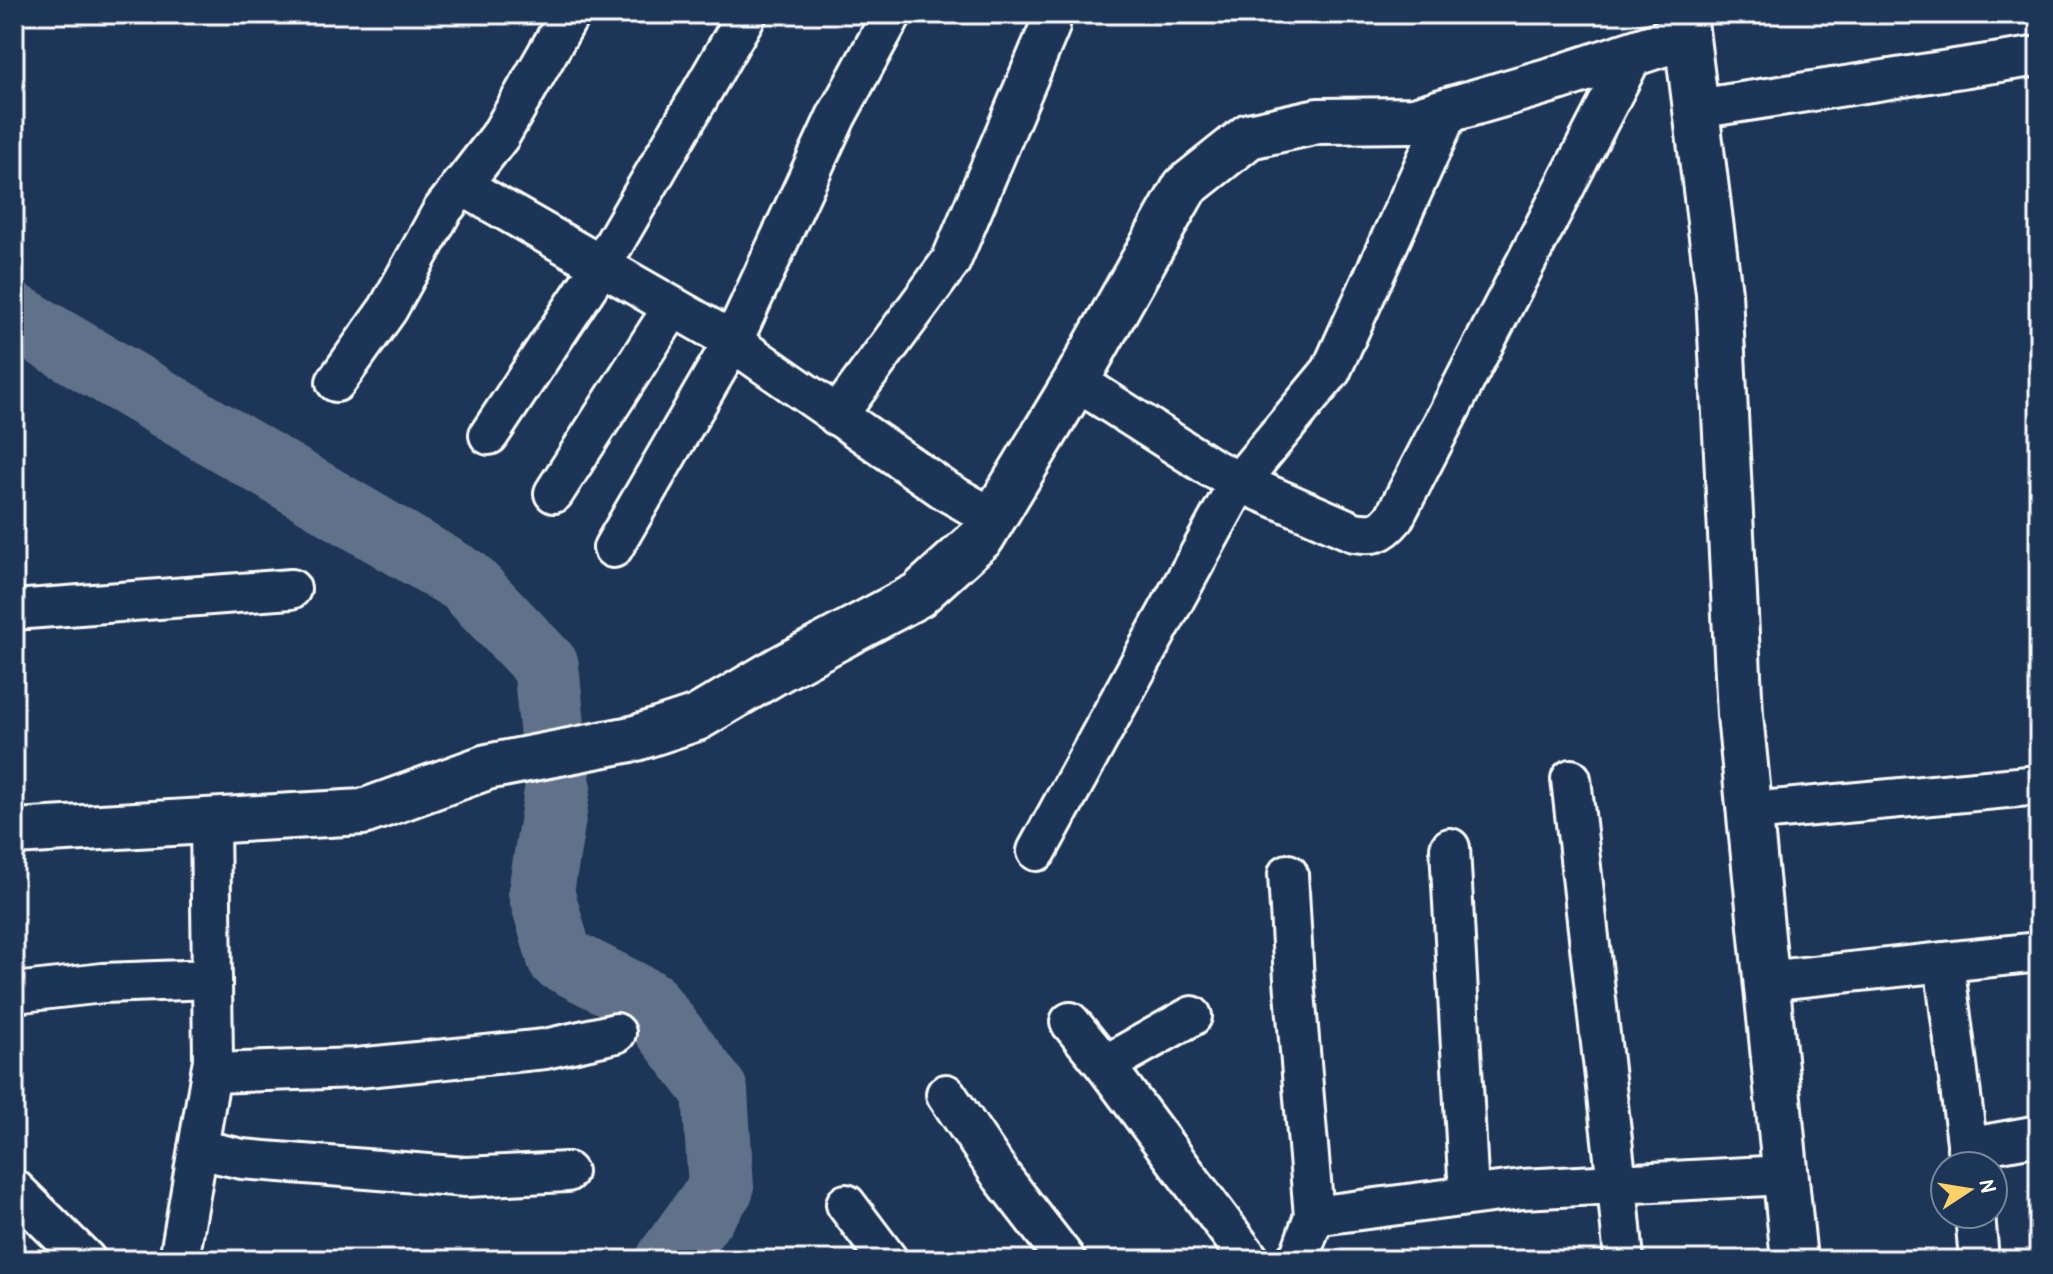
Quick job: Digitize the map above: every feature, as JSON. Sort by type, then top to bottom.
[{"type":"street","points":[[336,382],[388,309],[442,211],[500,136],[570,14]]},
{"type":"street","points":[[489,435],[601,266],[747,14]]},
{"type":"street","points":[[613,548],[732,343],[836,117],[892,14]]},
{"type":"street","points":[[14,832],[363,812],[487,767],[636,738],[697,718],[780,669],[918,595],[982,537],[1076,381],[1185,187],[1249,136],[1318,121],[1414,120],[1634,53],[1688,20],[1719,293],[1740,715],[1794,1260]]},
{"type":"street","points":[[837,416],[951,261],[1050,26]]},
{"type":"street","points":[[1076,381],[1210,467],[1239,482],[1354,532],[1368,534],[1385,530],[1394,518],[1634,53]]},
{"type":"street","points":[[1696,109],[2039,56]]},
{"type":"street","points":[[1037,851],[1239,482],[1331,371],[1449,110]]},
{"type":"street","points":[[461,185],[732,343],[946,491],[993,518]]},
{"type":"street","points":[[554,493],[673,307]]},
{"type":"street","points":[[14,610],[291,589]]},
{"type":"street","points":[[1571,779],[1624,1260]]},
{"type":"street","points":[[1750,812],[2039,785]]},
{"type":"street","points":[[179,1260],[213,1060],[210,821]]},
{"type":"street","points":[[1450,848],[1469,1195]]},
{"type":"street","points":[[1288,874],[1314,1216],[1299,1258],[1295,1260]]},
{"type":"street","points":[[1766,981],[2039,952]]},
{"type":"street","points":[[1944,962],[1967,1150]]},
{"type":"street","points":[[14,993],[103,983],[212,979]]},
{"type":"street","points":[[1105,1065],[1192,1016]]},
{"type":"street","points":[[1070,1022],[1250,1260]]},
{"type":"street","points":[[211,1073],[357,1068],[545,1049],[616,1033]]},
{"type":"street","points":[[946,1094],[1002,1177],[1066,1260]]},
{"type":"street","points":[[1991,1150],[2039,1135]]},
{"type":"street","points":[[198,1149],[242,1159],[466,1177],[567,1172]]},
{"type":"street","points":[[1314,1216],[1522,1189],[1785,1175]]},
{"type":"street","points":[[14,1189],[86,1260]]},
{"type":"street","points":[[846,1204],[888,1260]]},
{"type":"street","points":[[1976,1230],[1979,1260]]},
{"type":"waterway","points":[[14,316],[465,581],[546,666],[558,786],[541,892],[560,958],[647,1002],[715,1091],[721,1188],[669,1260]]}]
